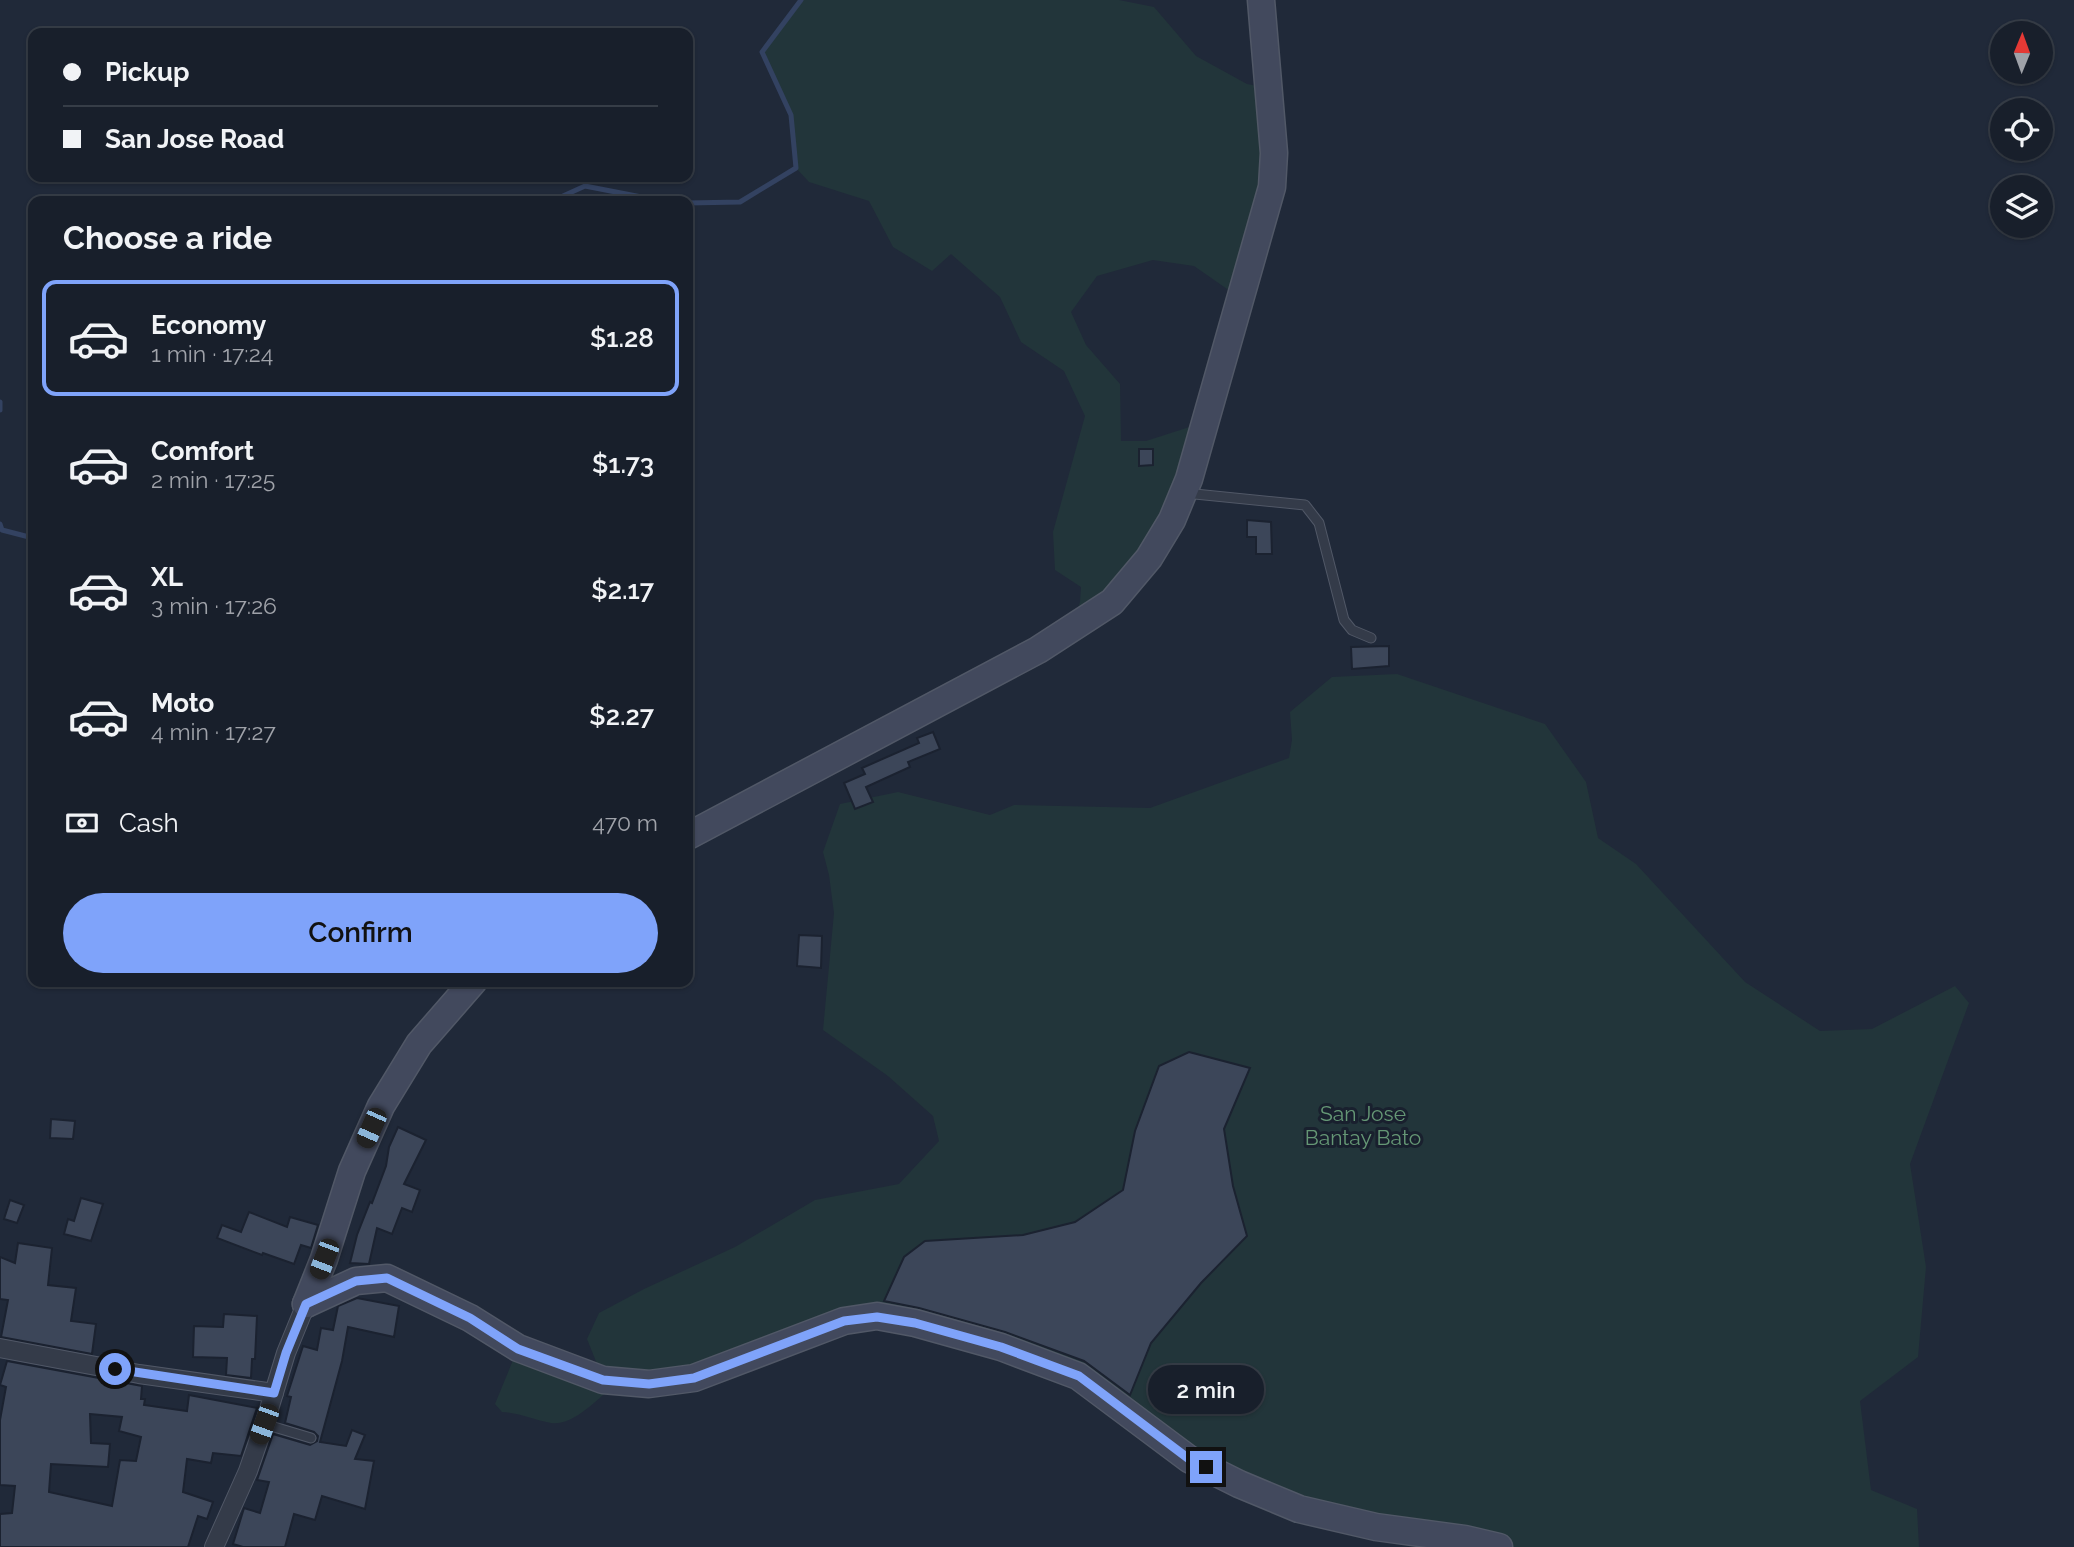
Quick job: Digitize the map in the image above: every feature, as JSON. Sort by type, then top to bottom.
[{"type":"street","points":[[693,833],[1038,650],[1112,602],[1149,558],[1172,520],[1183,493],[1272,187],[1274,153],[1261,0]]},
{"type":"street","points":[[214,1547],[233,1507],[264,1424],[286,1353],[324,1259],[352,1171],[381,1106],[419,1044],[469,987]]},
{"type":"street","points":[[306,1304],[356,1281],[387,1278],[470,1318],[518,1349],[603,1380],[649,1384],[694,1378],[844,1321],[877,1317],[915,1323],[1001,1347],[1079,1376],[1189,1459],[1299,1509],[1376,1527],[1465,1539],[1499,1547]]},
{"type":"street","points":[[0,1348],[139,1374],[274,1393]]},
{"type":"lane","points":[[1183,493],[1306,505],[1319,523],[1344,620],[1352,630],[1371,638]]},
{"type":"lane","points":[[264,1424],[311,1438]]},
{"type":"green space","points":[[801,0],[1119,0],[1154,7],[1196,56],[1247,84],[1269,88],[1274,153],[1240,298],[1194,266],[1153,260],[1097,276],[1071,312],[1086,345],[1120,384],[1121,441],[1146,441],[1205,422],[1172,520],[1072,628],[1080,602],[1081,587],[1055,570],[1053,532],[1085,416],[1064,371],[1021,342],[1000,297],[951,254],[932,271],[893,247],[869,201],[809,182],[796,168],[791,115],[762,52]]},
{"type":"green space","name":"San Jose Bantay Bato","points":[[1397,674],[1545,724],[1586,782],[1598,838],[1636,864],[1745,982],[1820,1031],[1872,1029],[1955,986],[1969,1003],[1910,1164],[1926,1267],[1918,1357],[1860,1401],[1871,1490],[1917,1509],[1919,1547],[1498,1547],[1376,1527],[1206,1467],[1078,1376],[877,1316],[608,1391],[582,1413],[559,1423],[502,1412],[495,1404],[518,1348],[603,1379],[587,1339],[599,1313],[735,1247],[815,1200],[899,1184],[939,1141],[933,1116],[888,1076],[823,1030],[834,913],[823,852],[840,804],[898,792],[990,815],[1014,805],[1150,808],[1289,758],[1292,740],[1290,712],[1332,677]]},
{"type":"building","points":[[1139,449],[1153,449],[1153,465],[1139,466]]},
{"type":"building","points":[[1247,520],[1271,522],[1272,554],[1256,554],[1256,537],[1247,537]]},
{"type":"building","points":[[1389,646],[1389,666],[1352,669],[1351,647]]},
{"type":"building","points":[[933,732],[940,749],[908,762],[910,767],[866,787],[873,802],[855,809],[844,783],[865,774],[862,768],[919,743],[917,738]]},
{"type":"building","points":[[799,935],[822,936],[821,968],[797,966]]},
{"type":"building","points":[[1189,1052],[1250,1068],[1224,1129],[1233,1186],[1247,1236],[1201,1283],[1151,1343],[1130,1395],[1084,1361],[1005,1332],[884,1301],[904,1257],[925,1241],[1023,1235],[1075,1222],[1123,1190],[1135,1131],[1159,1066]]},
{"type":"building","points":[[51,1119],[75,1121],[73,1139],[50,1138]]},
{"type":"building","points":[[398,1127],[426,1140],[404,1184],[420,1190],[412,1212],[402,1208],[392,1234],[377,1228],[369,1264],[350,1263],[357,1235],[370,1202],[372,1203]]},
{"type":"building","points":[[81,1198],[103,1204],[91,1241],[64,1234],[68,1219],[74,1221]]},
{"type":"building","points":[[10,1200],[24,1205],[17,1223],[4,1219]]},
{"type":"building","points":[[249,1212],[287,1227],[290,1217],[318,1225],[311,1248],[301,1245],[294,1264],[217,1238],[222,1225],[241,1232]]},
{"type":"building","points":[[18,1243],[52,1248],[48,1285],[76,1288],[71,1321],[96,1324],[92,1354],[1,1337],[8,1300],[0,1299],[0,1257],[15,1263]]},
{"type":"building","points":[[357,1298],[399,1306],[394,1337],[348,1327],[342,1361],[320,1442],[346,1446],[352,1430],[365,1435],[355,1459],[374,1461],[365,1509],[322,1496],[315,1520],[294,1514],[285,1547],[243,1547],[233,1544],[244,1508],[260,1513],[269,1482],[257,1480],[273,1434],[310,1445],[317,1441],[318,1436],[314,1432],[285,1423],[291,1397],[287,1396],[303,1346],[317,1350],[321,1328],[333,1330],[338,1306]]},
{"type":"building","points":[[224,1314],[257,1316],[255,1359],[252,1359],[251,1378],[226,1375],[227,1358],[193,1357],[194,1326],[223,1327]]},
{"type":"building","points":[[7,1361],[142,1386],[141,1399],[145,1399],[144,1405],[187,1411],[189,1395],[257,1408],[241,1456],[213,1453],[211,1463],[187,1459],[183,1492],[213,1502],[207,1519],[198,1516],[188,1547],[0,1547],[0,1514],[12,1513],[15,1486],[0,1485],[0,1420],[6,1387],[0,1385]],"holes":[[[90,1414],[122,1417],[119,1431],[141,1437],[136,1461],[120,1460],[112,1506],[49,1492],[51,1464],[108,1467],[110,1444],[91,1443]]]},
{"type":"waterway","points":[[693,203],[740,202],[796,168],[791,115],[762,52],[801,0]]},
{"type":"waterway","points":[[563,196],[585,186],[636,196]]},
{"type":"waterway","points":[[0,402],[0,410]]},
{"type":"waterway","points":[[0,524],[2,530],[28,537]]},
{"type":"route","points":[[115,1369],[274,1393],[286,1353],[306,1304],[356,1281],[387,1278],[435,1299],[518,1349],[603,1380],[649,1384],[694,1378],[844,1321],[877,1317],[915,1323],[1001,1347],[1079,1376],[1189,1459],[1206,1467]]}]
